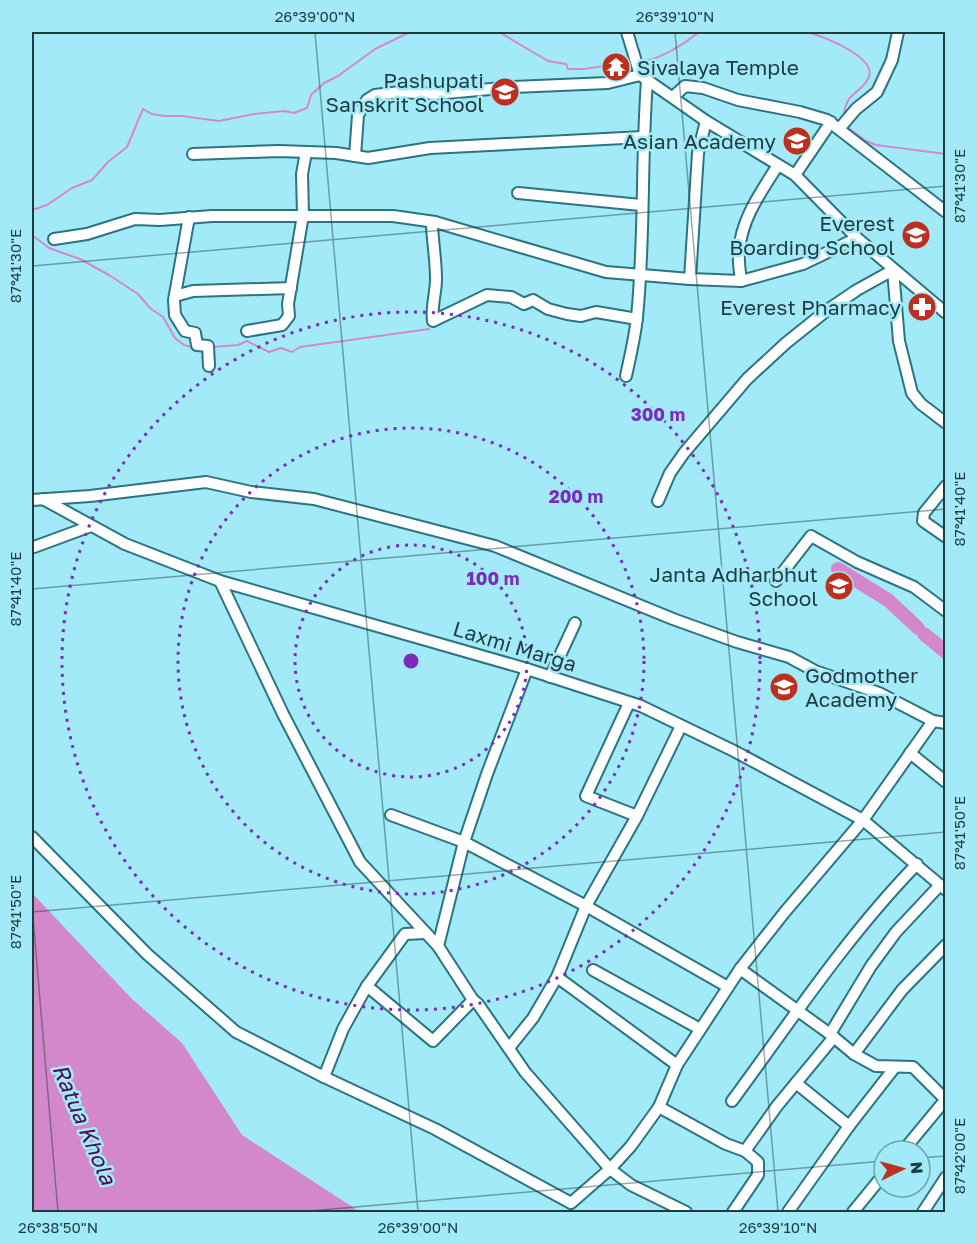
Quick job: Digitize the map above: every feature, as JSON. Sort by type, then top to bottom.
[{"type":"street","points":[[626,376],[637,319],[640,275],[644,78],[627,32]]},
{"type":"street","points":[[795,176],[835,126],[877,92],[892,60],[898,32]]},
{"type":"street","points":[[355,156],[358,115],[367,100],[375,95],[400,92],[435,94],[513,87],[608,83],[644,78],[706,121],[729,133],[795,176],[892,270],[945,313]]},
{"type":"street","points":[[672,97],[686,86],[703,88],[738,100],[800,112],[835,126],[945,212]]},
{"type":"street","points":[[690,279],[698,153],[706,121]]},
{"type":"street","points":[[193,154],[279,151],[336,153],[368,158],[430,148],[643,137]]},
{"type":"street","points":[[247,331],[282,325],[289,316],[291,288],[303,215],[302,174],[306,152]]},
{"type":"street","points":[[741,281],[739,253],[743,229],[751,207],[777,165]]},
{"type":"street","points":[[518,194],[641,205]]},
{"type":"street","points":[[54,239],[97,232],[135,219],[303,215],[393,216],[435,222],[606,272],[741,281],[802,264],[857,238]]},
{"type":"street","points":[[189,217],[175,296],[175,315],[185,331],[195,333],[197,345],[208,345],[209,366]]},
{"type":"street","points":[[435,222],[432,226],[436,277],[433,321],[487,295],[511,297],[524,304],[533,300],[548,309],[567,314],[581,316],[596,312],[637,319]]},
{"type":"street","points":[[892,270],[899,341],[912,393],[921,404],[945,423]]},
{"type":"street","points":[[658,501],[670,473],[684,453],[747,380],[786,343],[826,311],[892,270]]},
{"type":"street","points":[[175,296],[194,291],[291,288]]},
{"type":"street","points":[[32,500],[90,496],[206,482],[251,492],[314,499],[495,546],[673,619],[737,642],[789,657],[815,671],[879,693],[933,721],[945,723]]},
{"type":"street","points":[[945,486],[923,517],[923,521],[945,537]]},
{"type":"street","name":"Laxmi Marga","points":[[43,499],[125,544],[220,581],[527,669],[629,703],[734,751],[863,820],[943,887]]},
{"type":"street","points":[[34,547],[91,525]]},
{"type":"street","points":[[776,581],[811,536],[857,562],[914,587],[945,611]]},
{"type":"street","points":[[220,581],[283,714],[360,862],[438,946],[473,1000],[525,1072],[610,1169],[631,1185],[686,1212]]},
{"type":"street","points":[[550,677],[576,624]]},
{"type":"street","points":[[438,946],[464,842],[527,669]]},
{"type":"street","points":[[629,703],[586,796],[636,816]]},
{"type":"street","points":[[32,837],[147,954],[236,1032],[324,1077],[435,1129],[571,1203],[610,1169],[631,1146],[659,1107],[677,1065],[740,969],[863,820],[933,721]]},
{"type":"street","points":[[509,1048],[533,1018],[557,977],[586,906],[636,816],[681,726]]},
{"type":"street","points":[[910,753],[945,782]]},
{"type":"street","points":[[391,815],[464,842],[586,906],[728,987]]},
{"type":"street","points":[[732,1101],[883,899],[917,864]]},
{"type":"street","points":[[745,1151],[832,1035],[871,966],[896,932],[943,887]]},
{"type":"street","points":[[324,1077],[343,1029],[367,986],[405,934],[426,933]]},
{"type":"street","points":[[854,1054],[902,990],[945,945]]},
{"type":"street","points":[[740,969],[832,1035],[854,1054],[876,1066],[913,1067],[945,1099],[913,1139]]},
{"type":"street","points":[[593,970],[700,1029]]},
{"type":"street","points":[[557,977],[677,1065]]},
{"type":"street","points":[[367,986],[433,1041],[473,1000]]},
{"type":"street","points":[[788,1212],[849,1126],[895,1067]]},
{"type":"street","points":[[796,1083],[849,1126]]},
{"type":"street","points":[[659,1107],[726,1144],[745,1151],[758,1162],[758,1175],[733,1212]]},
{"type":"street","points":[[923,1212],[944,1182]]},
{"type":"street","points":[[853,1212],[872,1189]]},
{"type":"water","name":"Ratua Khola","points":[[32,893],[132,999],[182,1043],[242,1135],[360,1212],[32,1212]]},
{"type":"waterway","points":[[32,210],[47,205],[72,188],[92,180],[108,162],[127,147],[143,109],[152,114],[164,116],[219,121],[254,114],[284,111],[294,113],[307,108],[311,95],[324,83],[338,76],[375,49],[410,32]]},
{"type":"waterway","points":[[499,32],[548,61],[566,64],[568,69],[631,62]]},
{"type":"waterway","points":[[644,62],[673,50],[699,32]]},
{"type":"waterway","points":[[807,32],[847,49],[866,63],[869,71],[868,79],[850,98],[844,116]]},
{"type":"waterway","points":[[847,127],[866,141],[876,145],[946,154]]},
{"type":"waterway","points":[[32,235],[49,248],[80,259],[138,294],[151,309],[163,317],[175,338],[184,345],[194,348]]},
{"type":"waterway","points":[[212,347],[238,345],[247,341],[269,352],[281,348],[292,352],[300,347],[429,329]]},
{"type":"waterway","points":[[838,569],[888,600],[918,628]]},
{"type":"waterway","points":[[924,634],[946,652]]},
{"type":"place","name":"Sivalaya Temple","points":[[616,67]]},
{"type":"place","name":"Pashupati Sanskrit School","points":[[505,92]]},
{"type":"place","name":"Asian Academy","points":[[797,141]]},
{"type":"place","name":"Everest Boarding School","points":[[916,235]]},
{"type":"place","name":"Everest Pharmacy","points":[[922,307]]},
{"type":"place","name":"Janta Adharbhut School","points":[[839,586]]},
{"type":"place","name":"Godmother Academy","points":[[784,687]]}]
